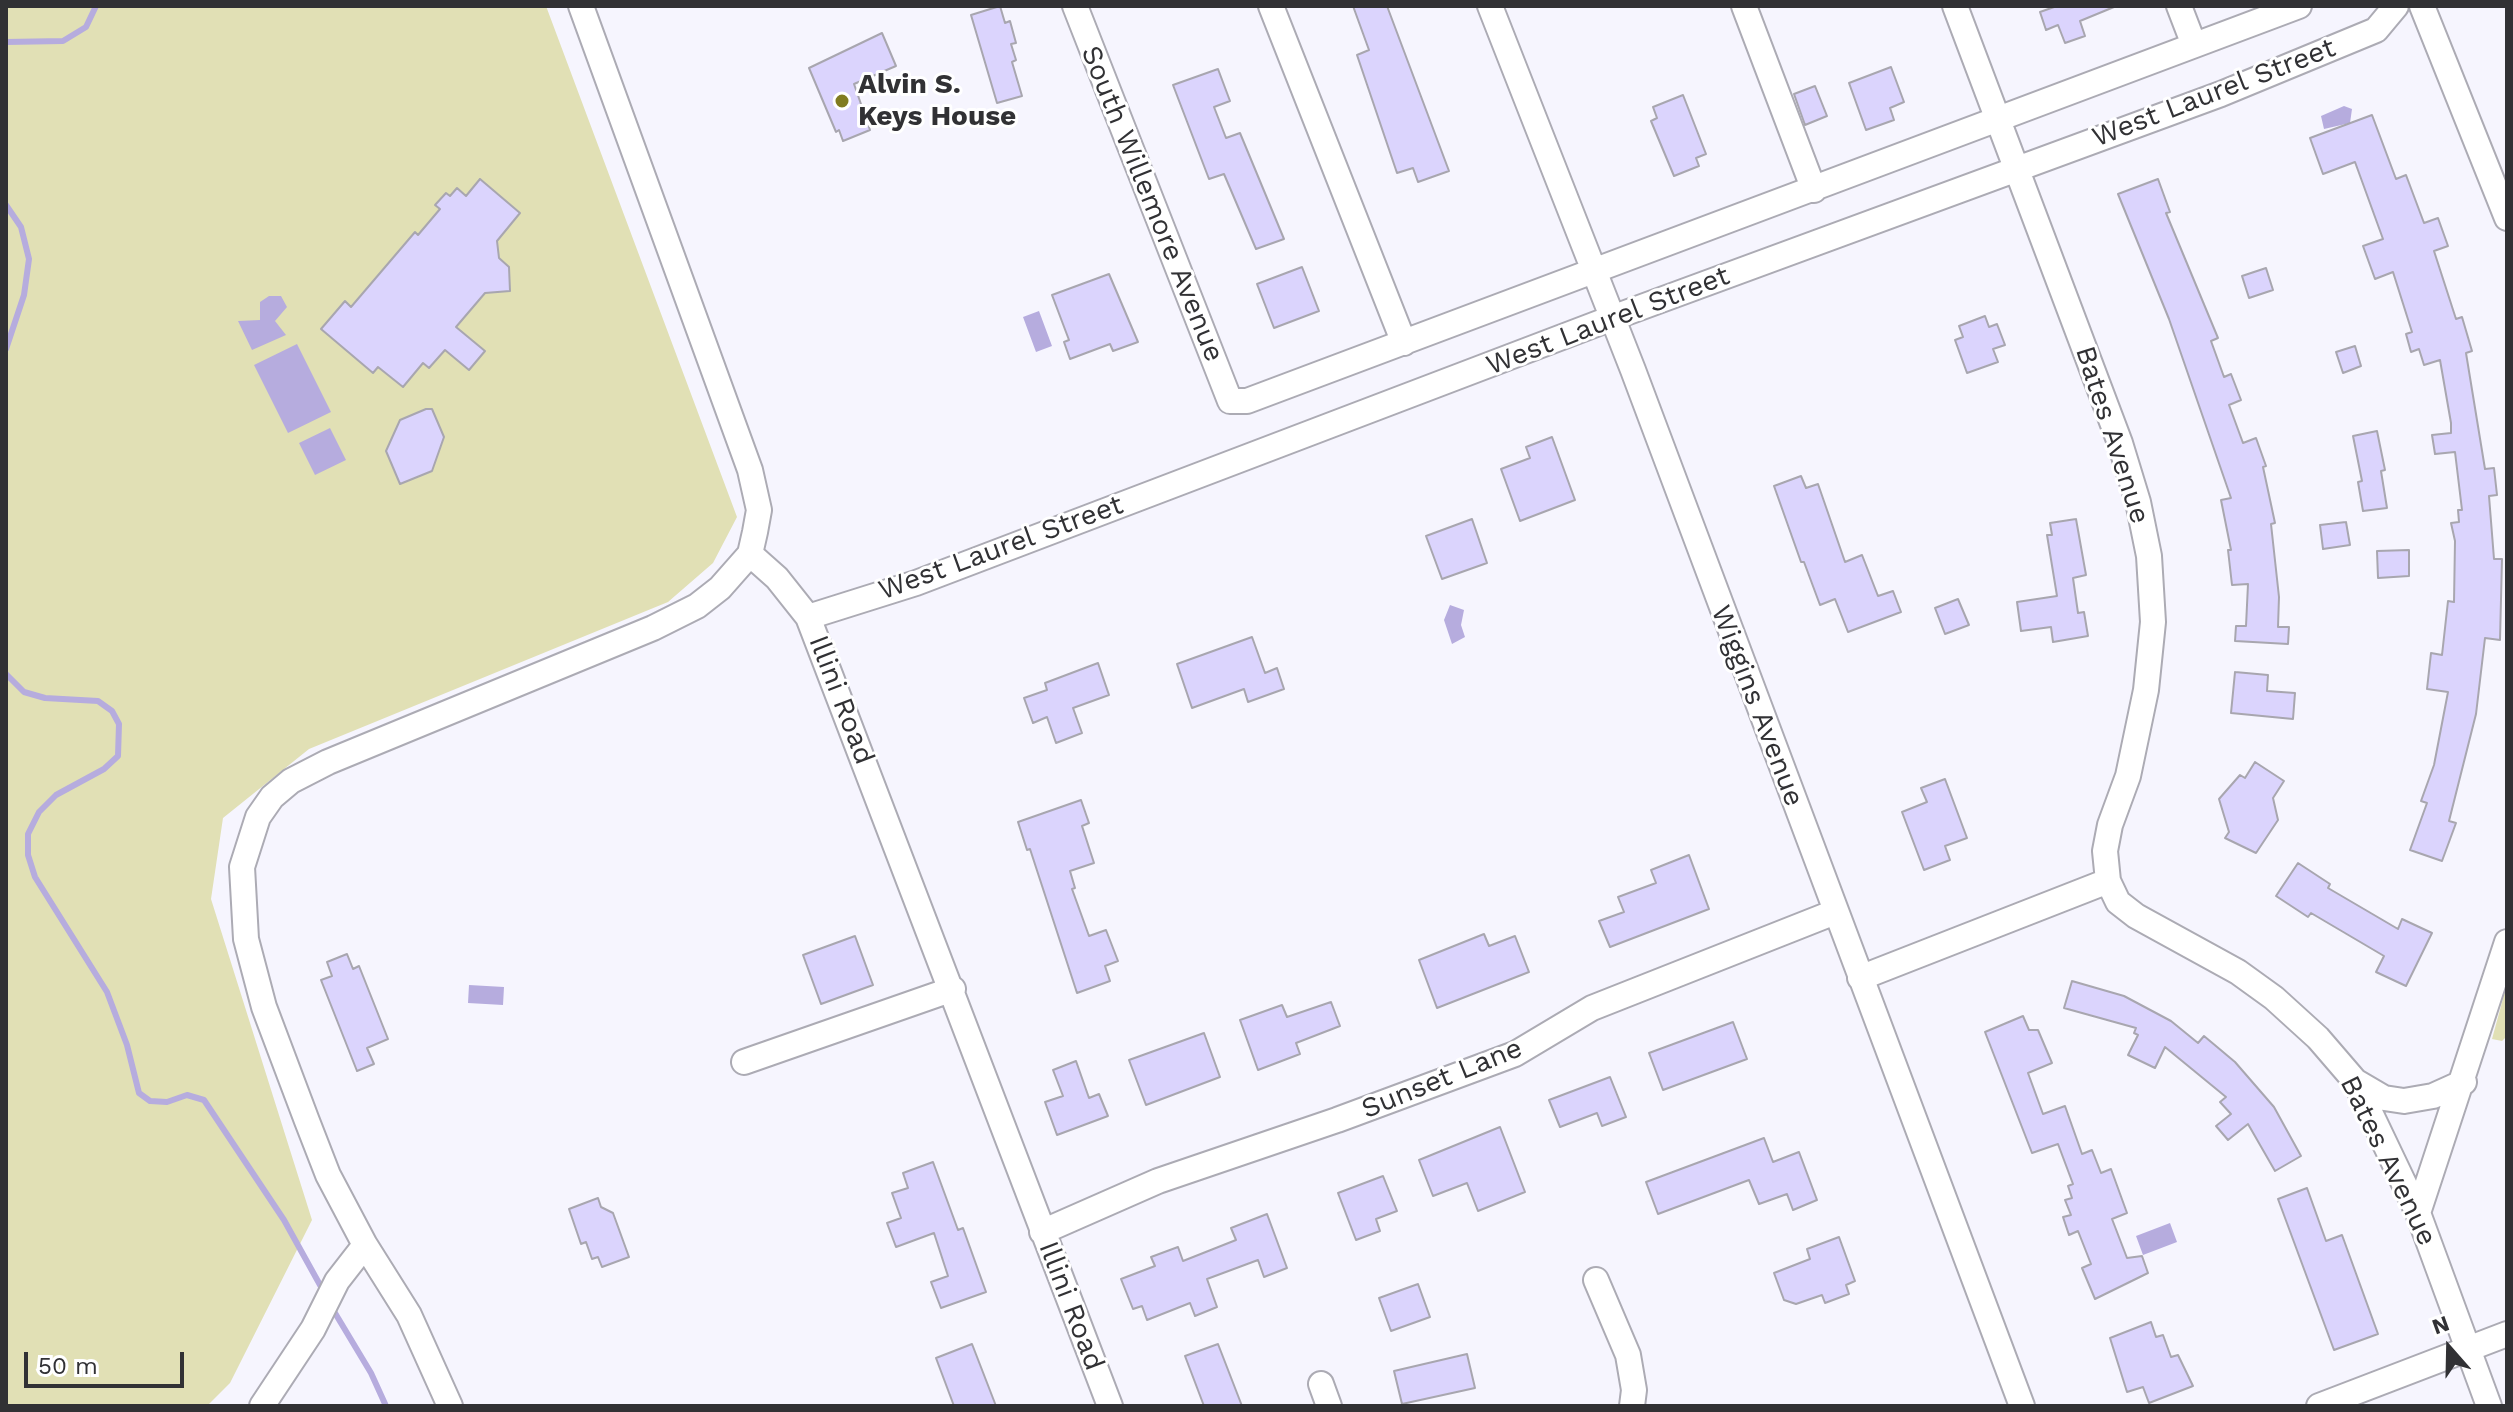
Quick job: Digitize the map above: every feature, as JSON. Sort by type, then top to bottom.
[{"type":"street","points":[[450,1406],[409,1315],[365,1245],[318,1148],[264,1007],[246,939],[242,867],[258,817],[272,797],[291,781],[328,762],[653,628],[697,606],[720,588],[750,554],[759,510],[750,470],[581,6]]},
{"type":"street","name":"South Willemore Avenue","points":[[1075,6],[1230,401]]},
{"type":"street","points":[[1271,6],[1404,343]]},
{"type":"street","name":"Wiggins Avenue","points":[[1490,6],[1595,273],[2022,1406]]},
{"type":"street","points":[[1744,6],[1814,190]]},
{"type":"street","name":"Bates Avenue","points":[[1955,6],[2120,443],[2138,502],[2149,556],[2153,622],[2146,690],[2128,776],[2110,825],[2105,851],[2108,881],[2118,902],[2136,916],[2238,972],[2274,998],[2318,1038],[2355,1081],[2418,1213],[2489,1406]]},
{"type":"street","points":[[2179,6],[2194,45]]},
{"type":"street","name":"West Laurel Street","points":[[1230,401],[1247,401],[1595,273],[2299,6]]},
{"type":"street","name":"West Laurel Street","points":[[808,617],[916,583],[1612,318],[2221,94],[2376,30],[2396,6]]},
{"type":"street","points":[[2422,6],[2507,218]]},
{"type":"street","name":"Illini Road","points":[[750,554],[777,578],[808,617],[953,989],[1110,1406]]},
{"type":"street","points":[[1860,978],[2108,881]]},
{"type":"street","name":"Sunset Lane","points":[[1042,1232],[1158,1181],[1337,1120],[1515,1054],[1592,1008],[1835,912]]},
{"type":"street","points":[[2418,1213],[2464,1082],[2507,942]]},
{"type":"street","points":[[744,1062],[953,989]]},
{"type":"street","points":[[2355,1081],[2384,1098],[2404,1101],[2433,1096],[2464,1082]]},
{"type":"street","points":[[262,1406],[313,1329],[333,1288],[365,1245]]},
{"type":"street","points":[[1596,1280],[1628,1355],[1634,1390],[1632,1406]]},
{"type":"street","points":[[2319,1406],[2507,1334]]},
{"type":"green space","points":[[6,6],[546,6],[737,517],[713,563],[668,602],[309,749],[223,818],[211,899],[312,1220],[230,1383],[207,1406],[6,1406]]},
{"type":"green space","points":[[2507,984],[2507,1036],[2502,1041],[2492,1039]]},
{"type":"shaded area","points":[[2344,106],[2352,109],[2350,123],[2324,129],[2321,116]]},
{"type":"shaded area","points":[[269,296],[281,296],[287,307],[275,321],[286,335],[252,350],[238,321],[260,320],[260,302]]},
{"type":"shaded area","points":[[1039,311],[1052,346],[1036,352],[1023,317]]},
{"type":"shaded area","points":[[297,344],[331,412],[288,433],[254,365]]},
{"type":"shaded area","points":[[330,428],[346,460],[315,475],[299,443]]},
{"type":"shaded area","points":[[1450,605],[1464,610],[1461,625],[1465,637],[1452,644],[1444,620]]},
{"type":"shaded area","points":[[469,985],[504,987],[503,1005],[468,1003]]},
{"type":"shaded area","points":[[2170,1223],[2177,1242],[2143,1255],[2136,1236]]},
{"type":"building","points":[[1000,6],[1005,23],[1010,21],[1016,43],[1011,44],[1016,60],[1012,62],[1022,96],[997,103],[971,15]]},
{"type":"building","points":[[1353,6],[1387,6],[1449,171],[1418,182],[1413,168],[1397,173],[1357,55],[1369,50]]},
{"type":"building","points":[[2057,6],[2114,7],[2080,21],[2085,36],[2065,43],[2058,25],[2046,30],[2040,12]]},
{"type":"building","name":"Alvin S. Keys House","points":[[882,33],[896,66],[854,84],[870,130],[843,141],[839,130],[836,132],[809,68]]},
{"type":"building","points":[[1891,67],[1904,102],[1890,108],[1894,120],[1866,130],[1849,83]]},
{"type":"building","points":[[1218,69],[1230,101],[1214,107],[1226,138],[1240,133],[1284,239],[1256,249],[1224,174],[1209,179],[1173,85]]},
{"type":"building","points":[[1815,86],[1827,116],[1805,125],[1794,94]]},
{"type":"building","points":[[1683,95],[1706,154],[1696,158],[1699,166],[1674,176],[1651,121],[1657,118],[1653,107]]},
{"type":"building","points":[[2372,115],[2396,179],[2406,175],[2424,223],[2438,218],[2448,246],[2434,251],[2456,319],[2462,317],[2472,351],[2466,353],[2485,469],[2494,468],[2497,495],[2489,496],[2494,559],[2502,559],[2500,640],[2485,638],[2476,714],[2449,821],[2456,823],[2442,861],[2410,850],[2427,803],[2421,801],[2434,765],[2448,692],[2427,689],[2431,653],[2442,655],[2448,601],[2454,602],[2455,541],[2451,523],[2459,522],[2458,510],[2462,510],[2455,452],[2435,454],[2432,435],[2451,433],[2440,360],[2424,365],[2419,349],[2411,352],[2406,334],[2412,332],[2393,272],[2375,279],[2363,246],[2383,239],[2355,162],[2323,174],[2310,138]]},
{"type":"building","points":[[480,179],[520,213],[497,241],[499,258],[509,267],[510,291],[485,293],[456,327],[485,351],[469,370],[445,350],[429,368],[423,363],[403,387],[378,367],[373,373],[321,329],[345,301],[351,307],[415,232],[418,235],[440,209],[435,205],[446,193],[450,196],[457,188],[466,196]]},
{"type":"building","points":[[2158,179],[2170,212],[2166,213],[2218,338],[2211,341],[2224,377],[2231,374],[2241,400],[2229,405],[2243,443],[2256,438],[2266,466],[2263,467],[2275,523],[2271,524],[2279,597],[2278,627],[2289,627],[2288,644],[2235,641],[2236,626],[2246,626],[2248,584],[2232,585],[2228,550],[2231,550],[2221,500],[2231,498],[2169,319],[2118,194]]},
{"type":"building","points":[[1302,267],[1319,311],[1274,328],[1257,284]]},
{"type":"building","points":[[2266,268],[2273,290],[2249,298],[2242,276]]},
{"type":"building","points":[[1109,274],[1138,342],[1113,351],[1110,344],[1070,359],[1064,342],[1069,340],[1052,295]]},
{"type":"building","points":[[1985,316],[1989,327],[1997,324],[2005,345],[1993,349],[1998,362],[1967,373],[1955,340],[1963,337],[1959,326]]},
{"type":"building","points":[[2355,346],[2361,366],[2343,373],[2336,352]]},
{"type":"building","points":[[432,409],[444,437],[432,471],[400,484],[386,451],[400,420]]},
{"type":"building","points":[[2377,431],[2385,470],[2381,471],[2387,508],[2363,511],[2358,482],[2362,481],[2353,436]]},
{"type":"building","points":[[1552,437],[1575,500],[1520,521],[1501,469],[1530,458],[1526,447]]},
{"type":"building","points":[[1801,476],[1806,488],[1818,484],[1845,562],[1862,555],[1878,596],[1893,591],[1901,612],[1848,632],[1835,599],[1820,605],[1774,486]]},
{"type":"building","points":[[1472,519],[1487,563],[1442,579],[1426,536]]},
{"type":"building","points":[[2076,519],[2086,575],[2073,578],[2078,613],[2084,612],[2088,636],[2053,642],[2051,627],[2021,631],[2017,602],[2057,596],[2047,535],[2052,535],[2050,523]]},
{"type":"building","points":[[2346,522],[2350,545],[2323,549],[2320,525]]},
{"type":"building","points":[[2409,550],[2409,576],[2378,578],[2377,551]]},
{"type":"building","points":[[1958,599],[1969,625],[1945,634],[1935,608]]},
{"type":"building","points":[[1252,637],[1265,673],[1277,668],[1284,689],[1248,702],[1244,689],[1192,708],[1177,664]]},
{"type":"building","points":[[1098,663],[1109,695],[1073,708],[1082,733],[1056,743],[1047,717],[1033,723],[1024,698],[1047,690],[1045,683]]},
{"type":"building","points":[[2235,672],[2268,675],[2267,691],[2295,693],[2293,719],[2231,713]]},
{"type":"building","points":[[2255,762],[2284,781],[2273,798],[2278,820],[2256,853],[2225,838],[2229,832],[2219,799],[2240,775],[2245,778]]},
{"type":"building","points":[[1945,779],[1967,838],[1945,846],[1950,860],[1924,870],[1902,812],[1927,802],[1921,788]]},
{"type":"building","points":[[1081,800],[1089,823],[1082,826],[1094,863],[1070,871],[1075,888],[1072,889],[1089,936],[1106,930],[1118,961],[1105,966],[1110,981],[1077,993],[1030,849],[1027,850],[1018,822]]},
{"type":"building","points":[[1689,855],[1709,909],[1610,947],[1599,921],[1624,912],[1618,897],[1656,883],[1651,870]]},
{"type":"building","points":[[2298,863],[2330,884],[2328,888],[2398,929],[2402,919],[2432,933],[2406,986],[2376,972],[2384,956],[2311,913],[2308,917],[2276,896]]},
{"type":"building","points":[[1484,934],[1489,946],[1515,936],[1529,972],[1437,1008],[1419,960]]},
{"type":"building","points":[[855,936],[873,985],[821,1004],[803,955]]},
{"type":"building","points":[[347,954],[353,969],[359,966],[388,1039],[367,1048],[374,1064],[357,1071],[321,980],[332,976],[327,962]]},
{"type":"building","points":[[2072,981],[2124,996],[2171,1021],[2198,1043],[2204,1036],[2235,1062],[2274,1107],[2301,1156],[2275,1171],[2248,1124],[2228,1140],[2216,1126],[2231,1114],[2220,1102],[2226,1097],[2165,1047],[2155,1068],[2128,1055],[2138,1035],[2134,1033],[2136,1028],[2064,1008]]},
{"type":"building","points":[[1331,1002],[1340,1026],[1296,1043],[1300,1054],[1258,1070],[1240,1020],[1282,1005],[1287,1017]]},
{"type":"building","points":[[2023,1016],[2029,1030],[2038,1030],[2052,1063],[2028,1073],[2043,1114],[2065,1106],[2082,1154],[2092,1150],[2101,1173],[2111,1169],[2127,1213],[2112,1219],[2127,1258],[2142,1256],[2148,1273],[2095,1299],[2082,1268],[2091,1264],[2078,1231],[2069,1235],[2063,1217],[2071,1215],[2065,1200],[2072,1198],[2068,1186],[2073,1184],[2058,1144],[2032,1153],[1985,1032]]},
{"type":"building","points":[[1733,1022],[1747,1059],[1663,1090],[1649,1053]]},
{"type":"building","points":[[1204,1033],[1220,1077],[1146,1105],[1129,1060]]},
{"type":"building","points":[[1076,1061],[1089,1098],[1099,1094],[1108,1116],[1057,1135],[1045,1102],[1063,1096],[1053,1070]]},
{"type":"building","points":[[1610,1077],[1626,1117],[1602,1126],[1597,1113],[1560,1127],[1549,1100]]},
{"type":"building","points":[[1500,1127],[1525,1192],[1478,1211],[1467,1183],[1433,1196],[1419,1160]]},
{"type":"building","points":[[1764,1138],[1773,1162],[1799,1152],[1817,1200],[1793,1210],[1787,1194],[1759,1204],[1749,1180],[1658,1214],[1646,1182]]},
{"type":"building","points":[[933,1162],[958,1230],[963,1228],[986,1292],[941,1308],[931,1282],[948,1276],[934,1233],[896,1247],[887,1223],[901,1218],[892,1193],[908,1188],[903,1173]]},
{"type":"building","points":[[1383,1176],[1397,1211],[1376,1219],[1380,1231],[1356,1240],[1338,1193]]},
{"type":"building","points":[[2307,1188],[2326,1241],[2342,1235],[2378,1334],[2334,1350],[2278,1199]]},
{"type":"building","points":[[598,1198],[601,1207],[613,1213],[629,1257],[602,1267],[598,1257],[592,1259],[586,1242],[581,1244],[569,1209]]},
{"type":"building","points":[[1267,1214],[1287,1268],[1264,1277],[1258,1260],[1207,1279],[1217,1307],[1195,1316],[1190,1303],[1147,1320],[1142,1306],[1133,1309],[1121,1279],[1155,1266],[1151,1257],[1178,1247],[1183,1261],[1236,1240],[1231,1228]]},
{"type":"building","points":[[1839,1237],[1855,1281],[1846,1285],[1849,1294],[1825,1303],[1822,1295],[1796,1304],[1784,1300],[1774,1273],[1810,1259],[1807,1249]]},
{"type":"building","points":[[1418,1284],[1430,1317],[1391,1331],[1379,1298]]},
{"type":"building","points":[[2151,1322],[2156,1337],[2163,1335],[2171,1357],[2178,1355],[2193,1386],[2149,1403],[2143,1387],[2127,1392],[2110,1338]]},
{"type":"building","points":[[972,1344],[996,1406],[954,1406],[936,1358]]},
{"type":"building","points":[[1218,1344],[1242,1406],[1204,1406],[1185,1356]]},
{"type":"building","points":[[1467,1354],[1475,1388],[1402,1404],[1394,1371]]},
{"type":"waterway","points":[[6,42],[63,41],[86,27],[96,6]]},
{"type":"waterway","points":[[6,205],[21,227],[29,259],[24,295],[6,349]]},
{"type":"waterway","points":[[6,674],[24,692],[45,698],[98,701],[112,711],[119,724],[118,756],[104,769],[56,795],[39,812],[28,834],[28,855],[35,877],[107,992],[127,1045],[139,1093],[150,1101],[167,1102],[187,1095],[204,1100],[284,1220],[325,1294]]},
{"type":"waterway","points":[[332,1308],[371,1373],[386,1406]]},
{"type":"place","name":"Alvin S. Keys House","points":[[842,101]]}]
